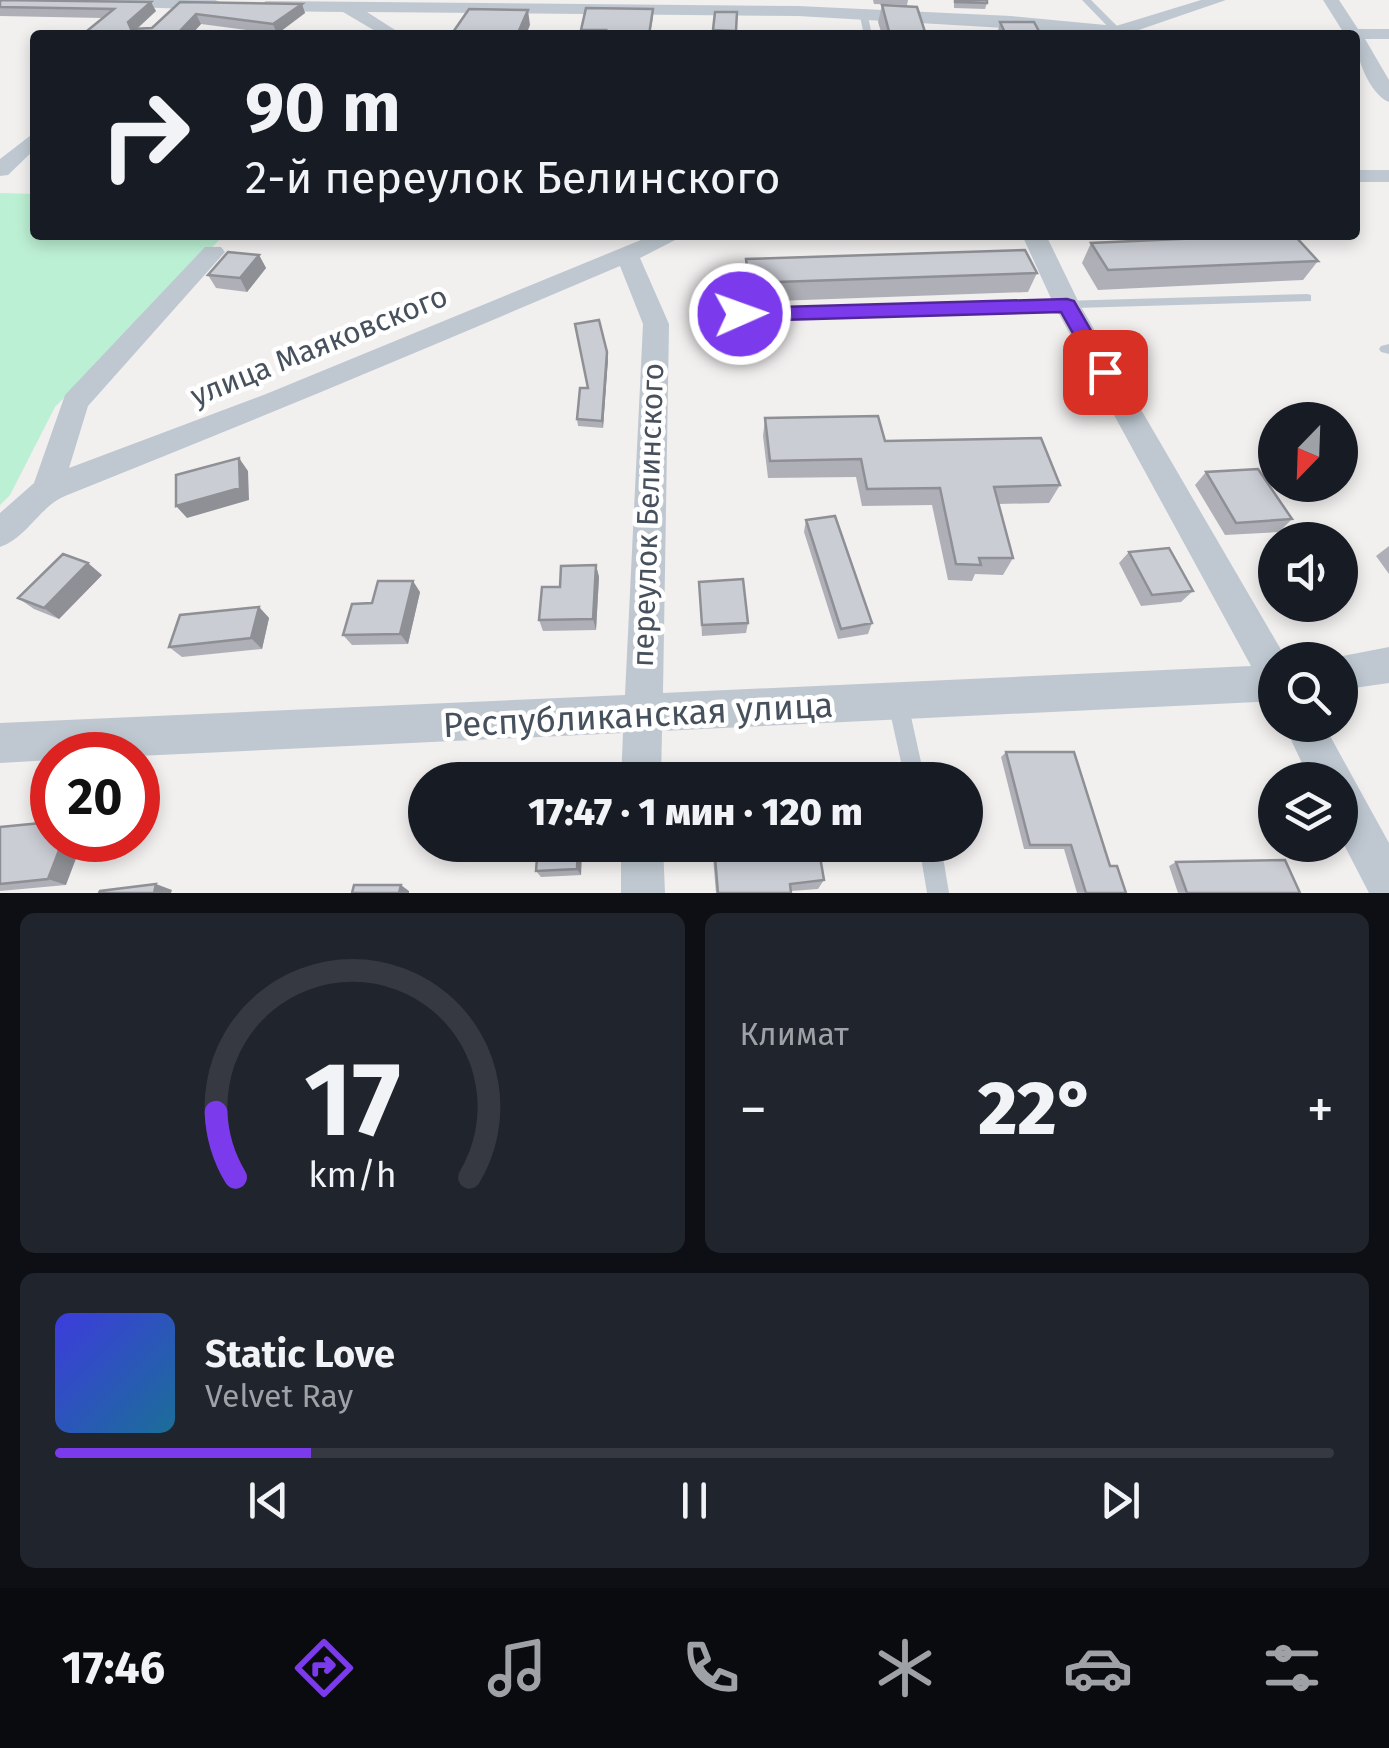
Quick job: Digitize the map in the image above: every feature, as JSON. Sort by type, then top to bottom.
[{"type":"street","points":[[70,0],[346,7],[739,4],[1018,18],[1096,30]]},
{"type":"street","points":[[1125,30],[1218,0]]},
{"type":"street","points":[[1331,0],[1351,30]]},
{"type":"street","points":[[156,25],[178,4]]},
{"type":"street","points":[[389,30],[389,16],[410,6]]},
{"type":"street","points":[[346,7],[386,30]]},
{"type":"street","points":[[761,30],[764,8]]},
{"type":"street","points":[[1360,35],[1389,34]]},
{"type":"street","points":[[1360,45],[1389,96]]},
{"type":"street","points":[[0,172],[30,143]]},
{"type":"street","points":[[0,172],[30,175]]},
{"type":"street","points":[[1360,176],[1389,176]]},
{"type":"street","name":"улица Маяковского","points":[[0,534],[47,490],[661,240]]},
{"type":"street","points":[[1036,240],[1067,305],[1258,644]]},
{"type":"street","points":[[47,490],[75,402],[213,252]]},
{"type":"street","name":"переулок Белинского","points":[[628,255],[656,324],[641,762]]},
{"type":"street","points":[[1358,670],[1385,668]]},
{"type":"street","name":"Республиканская улица","points":[[0,743],[1258,684]]},
{"type":"street","points":[[1358,828],[1389,886]]},
{"type":"street","points":[[642,862],[642,893]]},
{"type":"lane","points":[[1086,0],[1113,30]]},
{"type":"lane","points":[[863,12],[867,30]]},
{"type":"lane","points":[[740,314],[1307,298]]},
{"type":"lane","points":[[898,703],[911,762]]},
{"type":"lane","points":[[933,862],[938,893]]},
{"type":"green space","points":[[0,193],[30,194],[30,240],[219,240],[55,407],[10,495],[0,505]]},
{"type":"building","points":[[0,0],[151,2],[128,22],[131,29],[152,28],[180,2],[302,4],[273,24],[196,14],[181,30],[88,30],[114,9],[0,7]]},
{"type":"building","points":[[987,0],[987,3],[955,2]]},
{"type":"building","points":[[882,5],[917,7],[924,30],[889,30]]},
{"type":"building","points":[[586,8],[653,9],[650,30],[581,30]]},
{"type":"building","points":[[469,9],[528,10],[519,30],[454,30]]},
{"type":"building","points":[[715,12],[737,12],[736,30],[713,30]]},
{"type":"building","points":[[1000,22],[1034,22],[1038,30],[1004,30]]},
{"type":"building","points":[[1299,240],[1318,261],[1108,270],[1091,243]]},
{"type":"building","points":[[1025,250],[1037,273],[749,283],[746,259]]},
{"type":"building","points":[[228,252],[259,255],[240,278],[208,275]]},
{"type":"building","points":[[599,320],[607,352],[602,421],[577,419],[580,388],[588,388],[575,324]]},
{"type":"building","points":[[878,416],[885,441],[1041,438],[1060,485],[994,487],[1013,558],[979,558],[981,565],[956,564],[940,488],[867,489],[861,459],[770,461],[765,418]]},
{"type":"building","points":[[239,458],[240,488],[176,506],[176,475]]},
{"type":"building","points":[[1258,469],[1258,502],[1280,502],[1292,519],[1236,523],[1206,472]]},
{"type":"building","points":[[835,516],[872,623],[841,629],[806,520]]},
{"type":"building","points":[[1169,548],[1193,591],[1152,595],[1129,552]]},
{"type":"building","points":[[63,554],[88,563],[44,608],[18,598]]},
{"type":"building","points":[[596,565],[593,619],[539,620],[542,587],[560,587],[561,566]]},
{"type":"building","points":[[743,579],[748,623],[702,625],[699,582]]},
{"type":"building","points":[[378,581],[413,581],[400,634],[343,635],[352,604],[372,603]]},
{"type":"building","points":[[259,607],[251,638],[169,647],[180,615]]},
{"type":"building","points":[[1006,752],[1074,752],[1110,866],[1117,866],[1126,893],[1086,893],[1071,845],[1030,845]]},
{"type":"building","points":[[30,824],[30,862],[55,862],[48,879],[0,884],[0,827]]},
{"type":"building","points":[[537,862],[577,862],[577,869],[536,871]]},
{"type":"building","points":[[715,862],[821,862],[824,880],[790,884],[791,893],[718,893]]},
{"type":"building","points":[[1176,862],[1286,862],[1300,893],[1187,893]]},
{"type":"building","points":[[156,884],[154,893],[99,893],[100,891]]},
{"type":"building","points":[[354,885],[401,885],[399,893],[352,893]]},
{"type":"route","points":[[740,314],[1067,305],[1105,372]]}]
